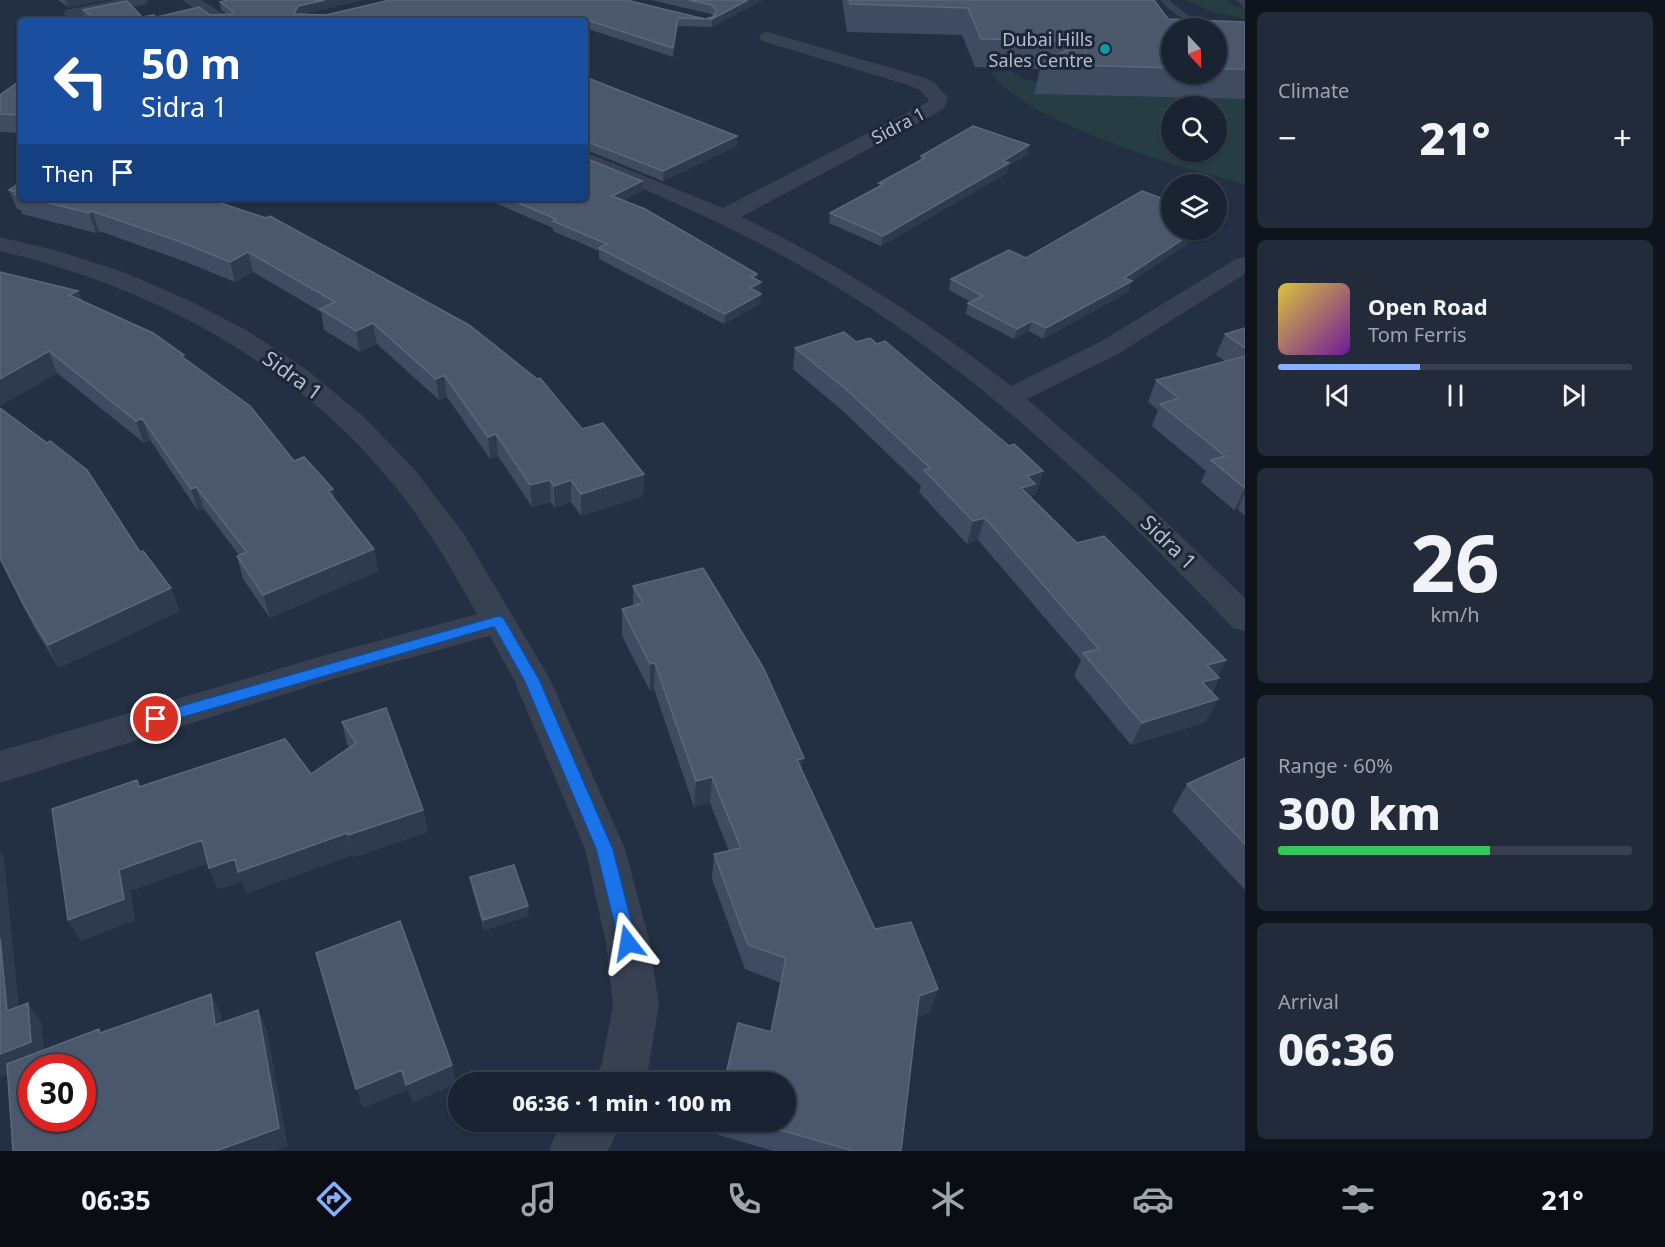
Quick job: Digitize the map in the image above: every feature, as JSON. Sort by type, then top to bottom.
[{"type":"street","points":[[72,14],[140,0]]},
{"type":"street","points":[[190,0],[219,18]]},
{"type":"street","name":"Sidra 1","points":[[723,216],[937,104],[938,98],[927,86],[915,81],[768,37]]},
{"type":"street","name":"Sidra 1","points":[[588,159],[643,180],[723,216],[873,299],[936,342],[1008,398],[1088,466],[1164,537],[1245,619]]},
{"type":"street","name":"Sidra 1","points":[[0,244],[50,256],[117,278],[179,305],[239,337],[297,376],[353,422],[404,477],[453,542],[532,679],[605,849],[628,943],[636,1005],[623,1072]]},
{"type":"street","points":[[1008,398],[1109,348],[1244,266]]},
{"type":"street","points":[[0,767],[333,666],[498,621]]},
{"type":"street","points":[[574,1151],[591,1132]]},
{"type":"lane","points":[[1241,0],[1245,5]]},
{"type":"lane","points":[[1163,1],[1184,17]]},
{"type":"green space","points":[[1185,0],[1228,0],[1234,7],[1245,7],[1245,19],[1213,12]]},
{"type":"green space","points":[[1011,71],[1023,79],[1071,91],[1073,95],[1161,97],[1161,160],[1070,126],[1036,109],[1008,91],[991,72]]},
{"type":"green space","points":[[1227,99],[1245,99],[1245,184],[1227,179],[1227,174],[1208,174],[1166,162],[1227,162]]},
{"type":"building","points":[[228,0],[325,0],[298,6],[294,14],[326,15],[390,0],[626,0],[704,19],[678,18],[673,48],[588,20],[588,18],[95,18],[83,10],[127,1],[142,17],[153,15],[157,17],[199,7],[210,15],[233,14],[220,2]]},
{"type":"building","points":[[689,0],[748,0],[712,19],[706,19],[713,17],[717,11],[712,5]]},
{"type":"building","points":[[849,0],[1154,0],[1167,18],[1161,18],[1161,68],[1041,64],[1083,41],[981,39],[968,8],[850,4]]},
{"type":"building","points":[[1227,21],[1245,22],[1245,69],[1227,69]]},
{"type":"building","points":[[588,78],[737,136],[663,171],[588,142]]},
{"type":"building","points":[[18,82],[18,115],[0,114],[0,95]]},
{"type":"building","points":[[973,126],[1029,145],[1003,161],[1009,163],[883,236],[830,213],[884,184],[879,183],[925,158],[921,156]]},
{"type":"building","points":[[588,159],[642,181],[612,196],[645,209],[757,274],[751,277],[761,282],[750,288],[761,294],[725,314],[599,248],[607,244],[553,221],[556,219],[514,201],[588,201]]},
{"type":"building","points":[[18,184],[18,192],[9,190]]},
{"type":"building","points":[[1142,191],[1161,198],[1161,240],[1182,240],[1124,278],[1132,281],[1046,328],[1032,321],[1017,329],[968,303],[983,296],[951,279],[1009,250],[1026,258]]},
{"type":"building","points":[[41,201],[214,201],[266,218],[270,216],[469,325],[537,379],[540,378],[582,429],[603,423],[644,474],[581,494],[571,480],[554,486],[550,480],[530,485],[496,434],[488,437],[444,375],[436,379],[373,323],[356,331],[320,309],[335,302],[248,252],[230,262],[92,211],[89,213]]},
{"type":"building","points":[[0,272],[78,291],[69,295],[153,333],[184,355],[181,356],[250,406],[294,461],[304,457],[333,489],[328,491],[374,549],[263,595],[237,556],[247,552],[196,487],[191,489],[142,418],[136,421],[49,351],[0,379]]},
{"type":"building","points":[[1245,328],[1245,348],[1225,334]]},
{"type":"building","points":[[844,332],[856,342],[870,338],[877,344],[885,341],[1009,446],[1014,444],[1043,471],[1027,476],[1035,484],[1021,488],[1077,543],[1104,536],[1226,660],[1207,665],[1219,678],[1202,682],[1218,699],[1142,723],[1083,653],[1099,649],[985,518],[973,521],[924,470],[930,468],[847,390],[795,348]]},
{"type":"building","points":[[1245,356],[1245,488],[1211,460],[1225,456],[1160,404],[1179,398],[1156,380]]},
{"type":"building","points":[[0,408],[47,443],[50,441],[87,470],[140,552],[143,551],[171,588],[48,645],[24,606],[0,558]]},
{"type":"building","points":[[703,568],[764,669],[804,758],[797,760],[875,929],[911,922],[938,989],[919,996],[901,1151],[854,1151],[787,1132],[796,1132],[796,1072],[727,1072],[738,1023],[771,1032],[786,958],[748,945],[714,854],[741,848],[712,777],[696,781],[655,663],[650,664],[622,609],[643,603],[633,586]]},
{"type":"building","points":[[386,708],[423,810],[348,835],[347,833],[238,872],[235,859],[209,868],[202,840],[119,870],[124,899],[68,920],[52,809],[137,780],[139,787],[285,739],[311,774],[356,743],[342,722]]},
{"type":"building","points":[[1245,758],[1245,844],[1187,784]]},
{"type":"building","points":[[514,865],[528,906],[483,920],[470,877]]},
{"type":"building","points":[[400,921],[452,1065],[406,1085],[402,1070],[356,1089],[316,953]]},
{"type":"building","points":[[0,938],[7,1011],[28,1003],[31,1042],[0,1054]]},
{"type":"building","points":[[211,994],[215,1025],[258,1010],[279,1128],[216,1151],[13,1151],[7,1064],[18,1060],[18,1132],[96,1132],[96,1054],[33,1054],[99,1029],[100,1033]]},
{"type":"place","name":"Dubai Hills Sales Centre","points":[[1105,49]]},
{"type":"route","points":[[156,719],[333,666],[498,621],[532,679],[605,849],[628,943]]}]
